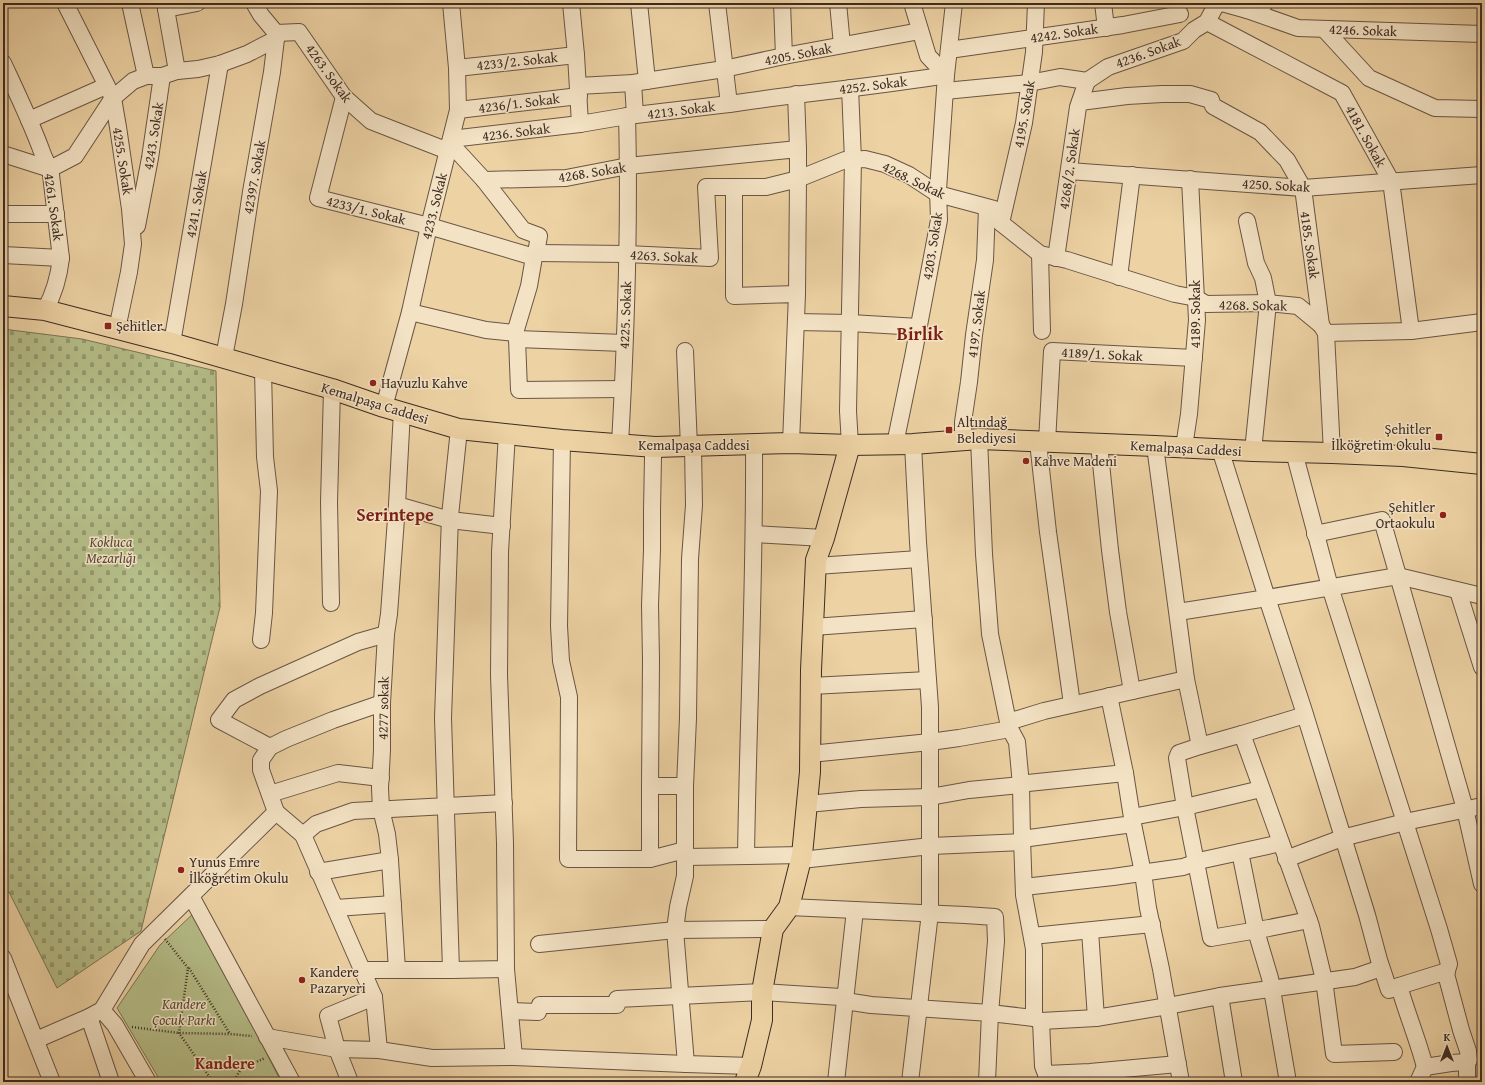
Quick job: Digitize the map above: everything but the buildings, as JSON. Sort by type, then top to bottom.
[{"type":"main road","name":"Kemalpaşa Caddesi","points":[[3,306],[46,310],[224,357],[459,429],[562,440],[655,447],[791,443],[850,445],[904,444],[971,440],[1403,456],[1482,464]]},
{"type":"main road","points":[[748,1074],[762,1020],[762,992],[773,929],[789,907],[802,857],[810,754],[816,560],[824,538],[850,445]]},
{"type":"main road","name":"Kemalpaşa Caddesi","points":[[1403,456],[1482,452]]},
{"type":"street","name":"4255. Sokak","points":[[65,3],[109,92],[130,209],[133,244],[130,272],[117,329]]},
{"type":"street","points":[[130,3],[146,76]]},
{"type":"street","points":[[177,71],[166,6],[197,3]]},
{"type":"street","points":[[29,120],[109,92],[146,76],[162,76],[177,71],[198,69],[220,64],[247,54],[276,36],[261,16],[254,3]]},
{"type":"street","name":"4233. Sokak","points":[[393,409],[410,312],[429,226],[458,110],[457,68],[451,3]]},
{"type":"street","points":[[571,3],[579,91],[580,124],[631,116]]},
{"type":"street","name":"4225. Sokak","points":[[620,444],[627,254],[628,166],[631,116],[640,82],[639,3]]},
{"type":"street","name":"4213. Sokak","points":[[631,116],[729,104],[717,3]]},
{"type":"street","points":[[782,3],[784,56]]},
{"type":"street","points":[[838,3],[842,45]]},
{"type":"street","points":[[912,3],[928,56],[946,75]]},
{"type":"street","points":[[946,75],[954,3]]},
{"type":"street","name":"4195. Sokak","points":[[1001,223],[1024,123],[1034,38],[1036,3]]},
{"type":"street","points":[[1104,3],[1106,28]]},
{"type":"street","points":[[1222,3],[1247,10],[1265,3]]},
{"type":"street","name":"4236. Sokak","points":[[1087,81],[1108,67],[1183,41],[1194,30],[1207,22],[1216,5],[1222,3]]},
{"type":"street","points":[[1179,9],[1183,41]]},
{"type":"street","name":"4242. Sokak","points":[[949,50],[1106,28],[1179,9]]},
{"type":"street","name":"4246. Sokak","points":[[1247,10],[1298,28],[1482,34]]},
{"type":"street","name":"4181. Sokak","points":[[1207,22],[1342,93],[1391,181],[1411,331]]},
{"type":"street","points":[[1324,29],[1369,78],[1435,108],[1482,109]]},
{"type":"street","name":"4205. Sokak","points":[[640,82],[724,69],[784,56],[920,31]]},
{"type":"street","name":"4263. Sokak","points":[[276,36],[299,32],[344,97],[371,121],[450,144],[484,180],[523,230],[539,236],[535,255],[627,254],[710,258],[706,187],[766,187],[798,179]]},
{"type":"street","name":"42397. Sokak","points":[[224,357],[272,72],[276,36]]},
{"type":"street","name":"4233/2. Sokak","points":[[457,68],[576,55]]},
{"type":"street","name":"4261. Sokak","points":[[3,63],[50,169],[61,258],[60,269],[51,301],[46,310]]},
{"type":"street","name":"4241. Sokak","points":[[172,344],[220,64]]},
{"type":"street","name":"4252. Sokak","points":[[729,104],[796,94],[893,84],[946,75]]},
{"type":"street","name":"4203. Sokak","points":[[910,1082],[930,913],[930,707],[919,559],[904,444],[919,327],[939,220],[938,194],[946,75]]},
{"type":"street","name":"4243. Sokak","points":[[133,244],[150,158],[162,76]]},
{"type":"street","points":[[945,91],[1029,83],[1060,77],[1087,81]]},
{"type":"street","name":"4268/2. Sokak","points":[[1056,258],[1078,107],[1087,81]]},
{"type":"street","name":"4236/1. Sokak","points":[[458,110],[640,82]]},
{"type":"street","points":[[850,88],[854,160],[848,411],[850,445]]},
{"type":"street","points":[[3,154],[50,169],[74,156],[109,92]]},
{"type":"street","points":[[791,443],[797,294],[798,149],[796,94]]},
{"type":"street","name":"4185. Sokak","points":[[1080,102],[1127,96],[1190,94],[1211,100],[1213,106],[1260,132],[1287,160],[1303,188],[1324,329],[1332,453]]},
{"type":"street","name":"4233/1. Sokak","points":[[344,97],[318,198],[535,255]]},
{"type":"street","name":"4236. Sokak","points":[[450,144],[580,124]]},
{"type":"street","name":"4268. Sokak","points":[[484,180],[566,178],[628,166],[798,149]]},
{"type":"street","name":"4268. Sokak","points":[[798,179],[845,160],[865,159],[885,164],[909,175],[938,194],[994,210],[1001,223],[1040,254],[1175,294],[1196,298],[1206,304],[1268,303],[1298,306],[1324,329]]},
{"type":"street","name":"4250. Sokak","points":[[1069,171],[1303,188],[1482,175]]},
{"type":"street","points":[[1119,277],[1132,176]]},
{"type":"street","name":"4189. Sokak","points":[[1184,447],[1197,320],[1190,179]]},
{"type":"street","points":[[734,188],[734,296],[797,294]]},
{"type":"street","name":"4197. Sokak","points":[[987,208],[985,260],[963,422],[971,440],[984,554],[990,634],[1009,725],[1017,742],[1021,786],[1024,887],[1027,917],[1032,936],[1034,976],[1043,1066],[1048,1078]]},
{"type":"street","points":[[3,214],[56,214]]},
{"type":"street","points":[[1247,221],[1256,263],[1263,278],[1268,303],[1253,451]]},
{"type":"street","points":[[3,254],[61,258]]},
{"type":"street","points":[[1040,254],[1042,331]]},
{"type":"street","points":[[535,255],[529,286],[516,336],[519,390],[622,389]]},
{"type":"street","points":[[410,312],[516,336],[624,343]]},
{"type":"street","points":[[796,322],[919,327]]},
{"type":"street","points":[[1324,329],[1411,331],[1482,322]]},
{"type":"street","points":[[685,351],[694,504],[690,559],[688,718],[685,786],[685,876],[678,907],[675,930],[686,1064]]},
{"type":"street","name":"4189/1. Sokak","points":[[1043,442],[1052,351],[1194,358]]},
{"type":"street","points":[[261,640],[264,614],[269,492],[265,457],[263,370]]},
{"type":"street","points":[[331,603],[329,502],[332,389]]},
{"type":"street","name":"4277 sokak","points":[[393,409],[397,505],[389,614],[386,634],[382,703],[380,788],[381,809],[387,834],[390,860],[398,970]]},
{"type":"street","points":[[452,970],[443,718],[450,520],[459,429]]},
{"type":"street","points":[[507,433],[502,526],[499,675],[504,803],[506,969],[514,1056]]},
{"type":"street","points":[[562,440],[559,626],[561,661],[569,702],[568,859],[650,858],[685,853],[802,857],[930,846],[1022,841],[1133,820],[1261,789]]},
{"type":"street","points":[[1043,442],[1048,532],[1072,704]]},
{"type":"street","points":[[746,856],[754,534],[754,444]]},
{"type":"street","points":[[1099,444],[1118,612],[1132,691]]},
{"type":"street","points":[[1155,446],[1186,679],[1200,746]]},
{"type":"street","points":[[650,858],[650,605],[653,457],[655,447]]},
{"type":"street","points":[[1220,449],[1306,715],[1342,838],[1367,915],[1381,968],[1389,990],[1447,971]]},
{"type":"street","points":[[1294,452],[1330,587],[1449,964],[1446,974],[1461,1030],[1468,1051],[1473,1060],[1467,1082]]},
{"type":"street","points":[[397,505],[450,520],[502,526]]},
{"type":"street","points":[[1315,534],[1382,520],[1465,809],[1482,884]]},
{"type":"street","points":[[754,534],[824,538]]},
{"type":"street","points":[[816,566],[919,559]]},
{"type":"street","points":[[1178,612],[1398,576],[1482,596]]},
{"type":"street","points":[[1458,591],[1482,667]]},
{"type":"street","points":[[813,627],[924,619]]},
{"type":"street","points":[[270,747],[219,720],[234,700],[260,686],[351,645],[386,634]]},
{"type":"street","points":[[810,754],[959,738],[1009,725],[1044,711],[1186,679]]},
{"type":"street","points":[[811,686],[928,680]]},
{"type":"street","points":[[1109,696],[1125,773],[1152,924],[1162,969],[1181,1082]]},
{"type":"street","points":[[379,1050],[374,997],[303,835],[276,812],[260,770],[260,760],[270,747],[286,739],[333,720],[382,703]]},
{"type":"street","points":[[1306,715],[1200,746],[1179,753],[1177,758],[1195,863],[1211,938],[1309,920]]},
{"type":"street","points":[[1242,734],[1309,920],[1324,980],[1334,1054],[1394,1052]]},
{"type":"street","points":[[270,794],[338,773],[381,778]]},
{"type":"street","points":[[807,804],[861,799],[930,797],[969,790],[1021,786],[1028,783],[1125,773]]},
{"type":"street","points":[[650,786],[685,786]]},
{"type":"street","points":[[303,835],[316,824],[354,811],[504,803]]},
{"type":"street","points":[[1286,859],[1342,838],[1405,822],[1482,806]]},
{"type":"street","points":[[36,1040],[95,1014],[142,944],[276,812]]},
{"type":"street","points":[[1024,887],[1183,867],[1281,843]]},
{"type":"street","points":[[1240,852],[1256,930],[1270,978],[1288,1082]]},
{"type":"street","points":[[318,872],[390,860]]},
{"type":"street","points":[[191,896],[292,1082]]},
{"type":"street","points":[[336,908],[393,904]]},
{"type":"street","points":[[789,907],[995,917],[996,941],[990,1013],[987,1082]]},
{"type":"street","points":[[836,1082],[855,910]]},
{"type":"street","points":[[1032,936],[1152,924]]},
{"type":"street","points":[[540,944],[675,930],[773,929]]},
{"type":"street","points":[[1090,930],[1096,1018]]},
{"type":"street","points":[[3,958],[52,1082]]},
{"type":"street","points":[[510,1011],[538,1012],[540,1005],[617,1005],[616,999],[762,992],[840,997],[846,1001],[871,1005],[990,1013],[1038,1019],[1096,1018],[1220,996],[1324,980],[1355,977],[1381,968]]},
{"type":"street","points":[[362,970],[506,969]]},
{"type":"street","points":[[1399,986],[1425,1068],[1418,1082]]},
{"type":"street","points":[[1220,996],[1234,1082]]},
{"type":"street","points":[[350,1082],[337,1049],[328,1016],[374,997]]},
{"type":"street","points":[[95,1014],[115,1025],[148,1082]]},
{"type":"street","points":[[95,1014],[111,1082]]},
{"type":"street","points":[[268,1037],[337,1049],[379,1050],[432,1058],[514,1056],[686,1064],[748,1074]]},
{"type":"street","points":[[1425,1068],[1473,1060]]},
{"type":"street","points":[[1048,1078],[1090,1072],[1178,1064]]},
{"type":"path","points":[[157,929],[188,968],[230,1034]]},
{"type":"path","points":[[188,968],[179,1033],[213,1082]]},
{"type":"path","points":[[115,1025],[179,1033],[230,1034],[268,1037]]},
{"type":"path","points":[[233,1082],[241,1069],[276,1053]]},
{"type":"green space","name":"Kokluca Mezarlığı","points":[[3,329],[82,339],[216,371],[220,607],[141,931],[57,988],[9,892],[3,897]]},
{"type":"green space","name":"Kandere Çocuk Parkı","points":[[196,911],[281,1082],[161,1082],[117,1008],[160,945]]},
{"type":"place","name":"Şehitler","points":[[108,326]]},
{"type":"place","name":"Havuzlu Kahve","points":[[373,383]]},
{"type":"place","name":"Altındağ Belediyesi","points":[[949,430]]},
{"type":"place","name":"Şehitler İlköğretim Okulu","points":[[1439,437]]},
{"type":"place","name":"Kahve Madeni","points":[[1026,461]]},
{"type":"place","name":"Şehitler Ortaokulu","points":[[1443,515]]},
{"type":"place","name":"Yunus Emre İlköğretim Okulu","points":[[181,870]]},
{"type":"place","name":"Kandere Pazaryeri","points":[[302,980]]},
{"type":"district","name":"Birlik","points":[[920,333]]},
{"type":"district","name":"Serintepe","points":[[395,514]]},
{"type":"district","name":"Kandere","points":[[225,1063]]}]
